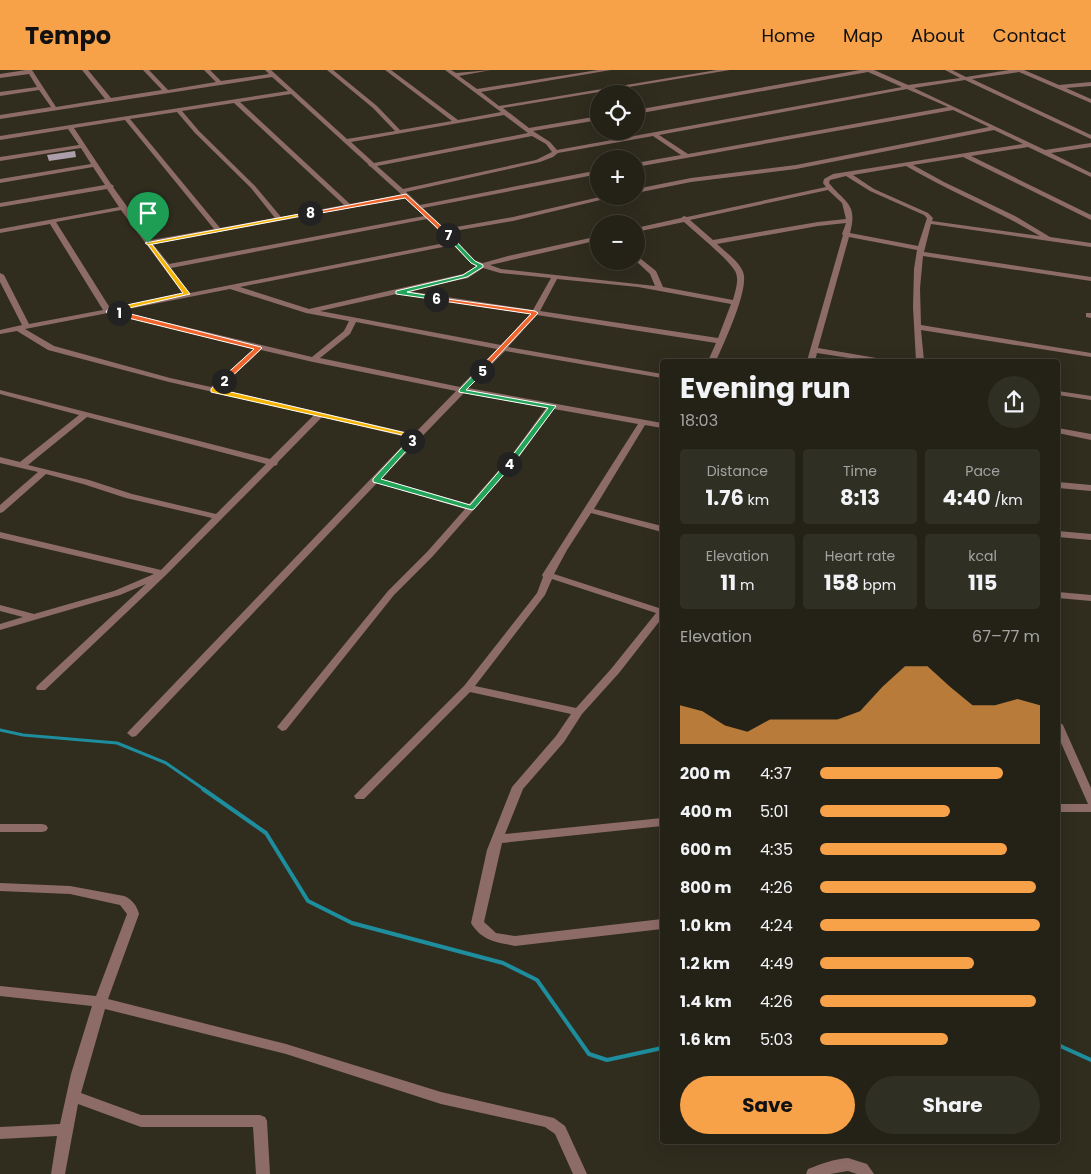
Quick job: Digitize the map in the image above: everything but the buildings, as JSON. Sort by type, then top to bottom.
[{"type":"street","points":[[85,70],[109,100]]},
{"type":"street","points":[[146,70],[166,91]]},
{"type":"street","points":[[207,70],[220,83]]},
{"type":"street","points":[[330,70],[375,107],[399,132]]},
{"type":"street","points":[[388,70],[457,122]]},
{"type":"street","points":[[448,70],[500,107],[530,132],[548,143],[556,152]]},
{"type":"street","points":[[455,75],[488,70]]},
{"type":"street","points":[[476,91],[608,70]]},
{"type":"street","points":[[500,107],[727,70]]},
{"type":"street","points":[[645,110],[869,70],[954,108],[1091,175]]},
{"type":"street","points":[[948,70],[1091,137]]},
{"type":"street","points":[[148,243],[348,206],[538,161],[556,152],[964,78],[1020,70],[1091,101]]},
{"type":"street","points":[[0,76],[29,71],[54,108]]},
{"type":"street","points":[[0,117],[220,83],[271,73],[404,193],[473,262],[481,266],[500,272],[638,285],[734,302]]},
{"type":"street","points":[[1058,87],[1091,84]]},
{"type":"street","points":[[0,94],[40,88]]},
{"type":"street","points":[[0,138],[294,92]]},
{"type":"street","points":[[235,101],[348,206]]},
{"type":"street","points":[[645,163],[954,108]]},
{"type":"street","points":[[178,110],[197,132],[253,187],[279,219]]},
{"type":"street","points":[[346,141],[507,113]]},
{"type":"street","points":[[126,118],[218,230]]},
{"type":"street","points":[[371,165],[590,120]]},
{"type":"street","points":[[70,127],[148,243],[187,294]]},
{"type":"street","points":[[645,189],[691,180],[796,167],[996,128]]},
{"type":"street","points":[[654,134],[688,156]]},
{"type":"street","points":[[812,359],[850,221],[850,210],[845,200],[829,188],[826,183],[827,179],[964,154],[1028,145]]},
{"type":"street","points":[[1044,152],[1091,145]]},
{"type":"street","points":[[0,159],[82,146]]},
{"type":"street","points":[[964,154],[1091,218]]},
{"type":"street","points":[[907,164],[925,175],[1018,218],[1052,240]]},
{"type":"street","points":[[0,181],[96,165]]},
{"type":"street","points":[[418,207],[590,174]]},
{"type":"street","points":[[848,174],[872,190],[926,214],[930,218],[920,250],[917,327],[920,359]]},
{"type":"street","points":[[0,206],[110,186]]},
{"type":"street","points":[[645,228],[829,188]]},
{"type":"street","points":[[444,231],[513,219],[590,201]]},
{"type":"street","points":[[0,231],[124,208]]},
{"type":"street","points":[[166,267],[429,217]]},
{"type":"street","points":[[684,218],[734,265],[740,274],[741,288],[713,359]]},
{"type":"street","points":[[52,221],[108,311],[259,348],[461,391],[660,425]]},
{"type":"street","points":[[710,243],[818,224],[850,221]]},
{"type":"street","points":[[928,222],[1091,245]]},
{"type":"street","points":[[845,234],[920,250],[1091,279]]},
{"type":"street","points":[[309,311],[465,276],[481,266],[508,258],[590,240]]},
{"type":"street","points":[[0,332],[456,243]]},
{"type":"street","points":[[645,265],[653,273],[660,289]]},
{"type":"street","points":[[0,275],[22,327],[52,348],[213,390],[416,436]]},
{"type":"street","points":[[132,733],[416,436],[503,348],[535,313],[555,277]]},
{"type":"street","points":[[230,286],[309,311],[353,321],[660,376]]},
{"type":"street","points":[[398,292],[720,341]]},
{"type":"street","points":[[313,360],[347,332],[353,321]]},
{"type":"street","points":[[917,327],[1091,355]]},
{"type":"street","points":[[213,390],[259,348]]},
{"type":"street","points":[[814,350],[870,359]]},
{"type":"street","points":[[0,392],[274,463]]},
{"type":"street","points":[[1060,392],[1091,398]]},
{"type":"street","points":[[282,727],[391,593],[472,508],[511,462],[552,406]]},
{"type":"street","points":[[41,688],[162,573],[274,463],[320,414]]},
{"type":"street","points":[[22,465],[84,415]]},
{"type":"street","points":[[360,796],[468,688],[542,593],[547,575],[643,422]]},
{"type":"street","points":[[1060,431],[1091,436]]},
{"type":"street","points":[[0,460],[45,471],[129,496],[219,517]]},
{"type":"street","points":[[0,510],[45,471]]},
{"type":"street","points":[[376,480],[472,508]]},
{"type":"street","points":[[1060,485],[1091,488]]},
{"type":"street","points":[[589,510],[660,528]]},
{"type":"street","points":[[1060,534],[1091,537]]},
{"type":"street","points":[[0,536],[162,573]]},
{"type":"street","points":[[0,627],[117,593],[162,573]]},
{"type":"street","points":[[547,575],[660,611]]},
{"type":"street","points":[[1060,595],[1091,598]]},
{"type":"street","points":[[0,608],[33,617]]},
{"type":"street","points":[[660,615],[615,671],[578,712],[560,739],[518,787],[493,850],[477,923],[492,937],[515,941],[660,924]]},
{"type":"street","points":[[468,688],[578,712]]},
{"type":"street","points":[[1060,730],[1091,801]]},
{"type":"street","points":[[1060,808],[1091,808]]},
{"type":"street","points":[[497,839],[660,822]]},
{"type":"street","points":[[0,828],[42,828]]},
{"type":"street","points":[[0,887],[70,890],[116,899],[124,901],[131,908],[133,914],[99,1002],[64,1130],[58,1174]]},
{"type":"street","points":[[0,991],[99,1002],[286,1049],[441,1098],[549,1122],[560,1130],[580,1174]]},
{"type":"street","points":[[73,1096],[141,1122],[260,1121],[263,1174]]},
{"type":"street","points":[[0,1133],[64,1130]]},
{"type":"street","points":[[813,1174],[841,1164],[860,1168],[867,1174]]},
{"type":"waterway","points":[[0,730],[23,735],[117,743],[166,763],[205,790]]},
{"type":"waterway","points":[[203,789],[266,833],[308,901],[352,923],[503,963],[537,980],[589,1054],[607,1060],[660,1048]]},
{"type":"waterway","points":[[1060,1046],[1091,1060]]},
{"type":"route","points":[[406,196],[444,231],[473,262],[481,266],[465,276],[398,292],[535,313],[485,368],[461,391],[552,406],[511,462],[472,508],[376,480],[416,436],[213,390],[259,348],[108,311],[187,294],[148,243],[406,196]]}]
